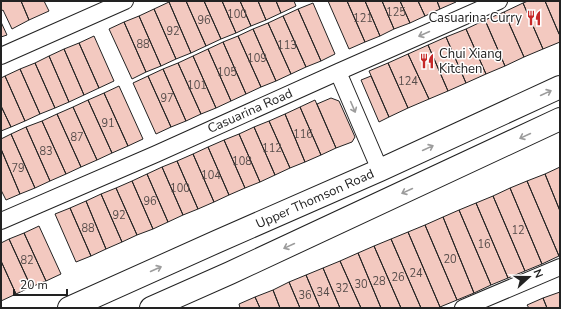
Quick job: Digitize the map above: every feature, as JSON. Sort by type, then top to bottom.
[{"type":"main road","name":"Upper Thomson Road","points":[[69,308],[380,170],[560,87]]},
{"type":"main road","points":[[152,308],[560,119]]},
{"type":"main road","points":[[216,242],[208,249],[205,256],[206,266],[213,272],[230,273]]},
{"type":"street","points":[[1,56],[125,1]]},
{"type":"street","name":"Casuarina Road","points":[[1,221],[156,154],[498,1]]},
{"type":"street","points":[[338,72],[380,170]]},
{"type":"street","points":[[463,308],[560,267]]},
{"type":"building","points":[[1,1],[21,1],[29,20],[12,29],[3,10],[1,11]]},
{"type":"building","points":[[21,1],[44,1],[49,11],[29,20]]},
{"type":"building","points":[[186,1],[206,46],[191,53],[169,2]]},
{"type":"building","points":[[186,1],[204,1],[221,39],[206,46]]},
{"type":"building","points":[[204,1],[222,1],[236,33],[221,39]]},
{"type":"building","points":[[222,1],[240,1],[251,26],[236,33]]},
{"type":"building","points":[[240,1],[258,1],[266,20],[251,26]]},
{"type":"building","points":[[258,1],[276,1],[281,13],[266,20]]},
{"type":"building","points":[[276,1],[294,1],[296,6],[281,13]]},
{"type":"building","points":[[328,1],[347,1],[365,42],[349,49]]},
{"type":"building","points":[[347,1],[365,1],[380,36],[365,42]]},
{"type":"building","points":[[365,1],[382,1],[394,29],[380,36]]},
{"type":"building","points":[[382,1],[400,1],[410,23],[394,29]]},
{"type":"building","points":[[400,1],[418,1],[425,16],[410,23]]},
{"type":"building","points":[[418,1],[437,1],[440,9],[425,16]]},
{"type":"building","points":[[437,1],[456,1],[456,2],[440,9]]},
{"type":"building","points":[[528,1],[545,1],[560,36],[560,42],[543,49],[523,3]]},
{"type":"building","points":[[545,1],[560,1],[560,34],[559,34]]},
{"type":"building","points":[[169,2],[191,53],[176,59],[154,9]]},
{"type":"building","points":[[313,3],[335,54],[321,61],[298,9]]},
{"type":"building","points":[[523,3],[543,49],[524,57],[504,12]]},
{"type":"building","points":[[154,9],[176,59],[161,66],[139,16]]},
{"type":"building","points":[[298,9],[321,61],[306,67],[283,16]]},
{"type":"building","points":[[504,12],[524,57],[505,66],[485,20]]},
{"type":"building","points":[[139,16],[161,66],[146,72],[124,22]]},
{"type":"building","points":[[283,16],[306,67],[291,74],[268,23]]},
{"type":"building","points":[[485,20],[505,66],[486,74],[466,29]]},
{"type":"building","points":[[1,22],[7,35],[1,37]]},
{"type":"building","points":[[124,22],[146,72],[132,79],[109,29]]},
{"type":"building","points":[[268,23],[291,74],[276,81],[253,29]]},
{"type":"building","points":[[253,29],[276,81],[261,87],[238,36]]},
{"type":"building","points":[[466,29],[486,74],[466,83],[446,37]]},
{"type":"building","points":[[94,36],[114,81],[99,88],[79,43]]},
{"type":"building","points":[[238,36],[261,87],[246,94],[223,42]]},
{"type":"building","points":[[446,37],[466,83],[448,91],[428,45]]},
{"type":"building","points":[[223,42],[246,94],[231,101],[208,49]]},
{"type":"building","points":[[79,43],[99,88],[84,95],[64,49]]},
{"type":"building","points":[[428,45],[448,91],[429,99],[408,54]]},
{"type":"building","points":[[64,49],[84,95],[69,102],[49,56]]},
{"type":"building","points":[[208,49],[231,101],[216,108],[193,56]]},
{"type":"building","points":[[408,54],[429,99],[408,108],[388,63]]},
{"type":"building","points":[[49,56],[69,102],[55,108],[35,63]]},
{"type":"building","points":[[193,56],[216,108],[201,114],[178,63]]},
{"type":"building","points":[[35,63],[55,108],[40,114],[20,69]]},
{"type":"building","points":[[178,63],[201,114],[186,121],[163,69]]},
{"type":"building","points":[[388,63],[408,108],[389,117],[369,71]]},
{"type":"building","points":[[20,69],[40,114],[25,121],[5,76]]},
{"type":"building","points":[[163,69],[186,121],[171,127],[148,76]]},
{"type":"building","points":[[5,76],[25,121],[11,127],[1,106],[1,78]]},
{"type":"building","points":[[148,76],[171,127],[156,134],[133,83]]},
{"type":"building","points":[[371,76],[389,117],[379,122],[361,80]]},
{"type":"building","points":[[119,86],[143,139],[128,146],[104,93]]},
{"type":"building","points":[[104,93],[128,146],[112,153],[88,100]]},
{"type":"building","points":[[331,98],[339,101],[355,137],[352,142],[336,148],[317,104]]},
{"type":"building","points":[[88,100],[112,153],[97,160],[73,107]]},
{"type":"building","points":[[315,100],[336,148],[321,155],[300,107]]},
{"type":"building","points":[[1,106],[11,127],[1,131]]},
{"type":"building","points":[[73,107],[97,160],[81,167],[57,114]]},
{"type":"building","points":[[300,107],[321,155],[305,162],[285,114]]},
{"type":"building","points":[[57,114],[81,167],[66,174],[42,121]]},
{"type":"building","points":[[285,114],[305,162],[290,168],[269,121]]},
{"type":"building","points":[[42,121],[66,174],[50,181],[26,127]]},
{"type":"building","points":[[269,121],[290,168],[275,175],[254,127]]},
{"type":"building","points":[[26,127],[50,181],[35,188],[11,134]]},
{"type":"building","points":[[254,127],[275,175],[260,182],[239,134]]},
{"type":"building","points":[[11,134],[35,188],[20,194],[1,149],[1,139]]},
{"type":"building","points":[[239,134],[260,182],[245,188],[224,140]]},
{"type":"building","points":[[224,140],[245,188],[229,195],[208,147]]},
{"type":"building","points":[[208,147],[229,195],[214,202],[193,154]]},
{"type":"building","points":[[1,149],[20,194],[6,200],[1,190]]},
{"type":"building","points":[[193,154],[214,202],[198,209],[177,161]]},
{"type":"building","points":[[177,161],[198,209],[183,215],[162,167]]},
{"type":"building","points":[[162,167],[183,215],[168,222],[147,174]]},
{"type":"building","points":[[560,167],[560,211],[545,174]]},
{"type":"building","points":[[147,174],[168,222],[153,229],[132,181]]},
{"type":"building","points":[[545,174],[560,211],[560,256],[527,181]]},
{"type":"building","points":[[132,181],[153,229],[137,235],[116,188]]},
{"type":"building","points":[[527,181],[559,256],[542,264],[510,188]]},
{"type":"building","points":[[116,188],[137,235],[122,242],[101,194]]},
{"type":"building","points":[[510,188],[542,264],[525,271],[493,196]]},
{"type":"building","points":[[101,194],[122,242],[106,249],[86,201]]},
{"type":"building","points":[[493,196],[525,271],[508,278],[476,203]]},
{"type":"building","points":[[86,201],[106,249],[91,256],[70,208]]},
{"type":"building","points":[[476,203],[508,278],[491,285],[459,210]]},
{"type":"building","points":[[70,208],[91,256],[76,262],[55,214]]},
{"type":"building","points":[[459,210],[491,285],[474,293],[443,217]]},
{"type":"building","points":[[443,217],[474,293],[457,300],[425,225]]},
{"type":"building","points":[[425,225],[457,300],[440,307],[408,232]]},
{"type":"building","points":[[39,226],[61,274],[46,281],[24,233]]},
{"type":"building","points":[[408,232],[440,307],[438,308],[421,308],[391,239]]},
{"type":"building","points":[[24,233],[46,281],[31,287],[9,239]]},
{"type":"building","points":[[9,239],[31,287],[16,294],[1,261],[1,243]]},
{"type":"building","points":[[391,239],[421,308],[401,308],[374,246]]},
{"type":"building","points":[[374,246],[401,308],[381,308],[358,253]]},
{"type":"building","points":[[358,253],[381,308],[361,308],[340,261]]},
{"type":"building","points":[[1,261],[16,294],[1,301]]},
{"type":"building","points":[[340,261],[361,308],[340,308],[323,268]]},
{"type":"building","points":[[323,268],[340,308],[320,308],[306,275]]},
{"type":"building","points":[[306,275],[320,308],[300,308],[289,282]]},
{"type":"building","points":[[289,282],[300,308],[280,308],[273,290]]},
{"type":"building","points":[[273,290],[280,308],[260,308],[255,297]]},
{"type":"building","points":[[560,292],[560,308],[547,308],[543,298]]},
{"type":"building","points":[[255,297],[260,308],[240,308],[239,304]]},
{"type":"building","points":[[543,298],[547,308],[529,308],[527,305]]},
{"type":"place","name":"Casuarina Curry","points":[[534,18]]},
{"type":"place","name":"Chui Xiang Kitchen","points":[[427,61]]}]
